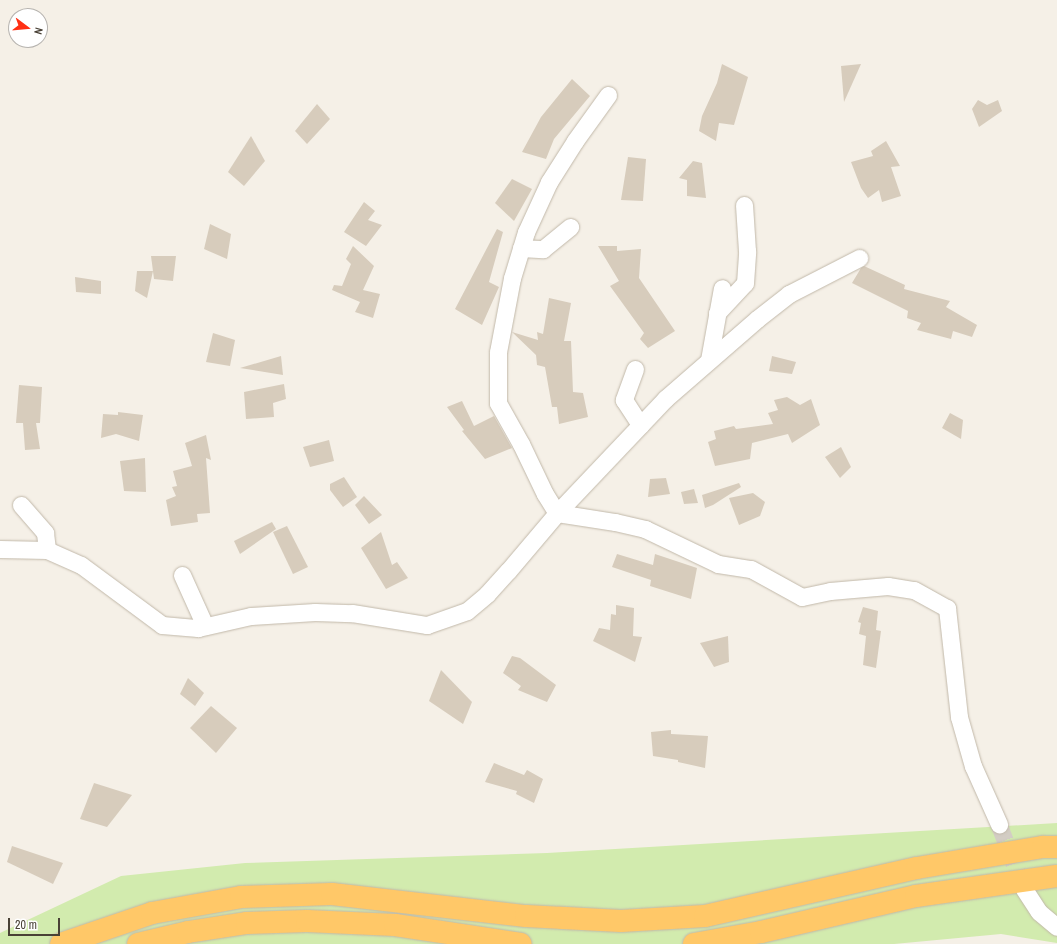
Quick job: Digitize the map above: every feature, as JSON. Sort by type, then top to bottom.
[{"type":"highway","points":[[61,944],[152,913],[241,897],[332,894],[526,916],[621,921],[705,916],[917,868],[1043,847],[1057,847]]},
{"type":"highway","points":[[694,944],[761,932],[916,896],[1057,876]]},
{"type":"highway","points":[[138,944],[188,932],[246,923],[307,921],[394,925],[521,944]]},
{"type":"street","points":[[608,95],[575,141],[549,182],[526,232],[512,278],[498,352],[498,403],[521,444],[545,494],[557,513],[615,522],[645,529],[718,564],[751,569],[802,597],[830,591],[888,586],[914,590],[947,608],[959,717],[973,766],[999,824]]},
{"type":"street","points":[[717,313],[745,283],[747,251],[744,205]]},
{"type":"street","points":[[521,248],[543,249],[570,227]]},
{"type":"street","points":[[0,549],[47,550],[81,565],[162,625],[198,628],[251,616],[295,612],[352,613],[427,625],[467,610],[487,594],[557,513],[640,424],[665,399],[709,360],[789,294],[859,258]]},
{"type":"street","points":[[709,360],[722,288]]},
{"type":"street","points":[[634,369],[624,400],[640,424]]},
{"type":"street","points":[[21,505],[45,533],[47,550]]},
{"type":"street","points":[[182,575],[205,626]]},
{"type":"street","points":[[1024,889],[1039,912],[1057,927]]},
{"type":"green space","points":[[1057,823],[1057,943],[1001,934],[894,944],[0,944],[0,933],[121,876],[245,863],[547,853]]},
{"type":"building","points":[[722,64],[748,77],[734,125],[719,123],[716,141],[699,131],[702,116],[717,83]]},
{"type":"building","points":[[861,64],[844,102],[841,66]]},
{"type":"building","points":[[572,79],[590,96],[554,139],[546,159],[522,152],[541,117]]},
{"type":"building","points":[[978,100],[987,105],[998,100],[1002,111],[979,127],[972,109]]},
{"type":"building","points":[[317,104],[330,119],[307,144],[295,131]]},
{"type":"building","points":[[251,136],[265,161],[244,186],[228,172]]},
{"type":"building","points":[[886,141],[900,166],[891,167],[901,196],[882,202],[879,190],[868,198],[861,188],[851,162],[873,156],[871,151]]},
{"type":"building","points":[[628,157],[646,159],[643,201],[621,200]]},
{"type":"building","points":[[693,161],[702,163],[706,198],[687,196],[687,180],[679,178]]},
{"type":"building","points":[[512,179],[532,189],[514,221],[495,203]]},
{"type":"building","points":[[364,202],[375,211],[368,220],[382,225],[366,246],[344,232]]},
{"type":"building","points":[[210,224],[231,234],[227,259],[204,249]]},
{"type":"building","points":[[497,229],[503,232],[489,282],[499,287],[482,325],[455,309]]},
{"type":"building","points":[[353,246],[374,266],[363,290],[380,294],[373,318],[355,312],[360,302],[332,290],[334,285],[342,286],[351,264],[346,259]]},
{"type":"building","points":[[598,246],[617,246],[617,251],[641,249],[639,278],[675,331],[648,348],[640,339],[644,333],[610,286],[619,281]]},
{"type":"building","points":[[151,256],[176,256],[173,281],[154,279]]},
{"type":"building","points":[[864,266],[905,285],[904,289],[950,301],[946,307],[977,325],[972,337],[953,331],[951,339],[917,330],[921,323],[907,318],[908,311],[852,283],[861,268]]},
{"type":"building","points":[[137,271],[153,271],[147,298],[135,291]]},
{"type":"building","points":[[75,277],[101,281],[101,294],[76,292]]},
{"type":"building","points":[[549,298],[571,303],[564,341],[571,341],[573,392],[583,393],[588,417],[559,424],[557,407],[552,407],[545,367],[537,365],[536,355],[512,332],[538,340],[537,332],[543,334]]},
{"type":"building","points":[[213,333],[235,340],[230,366],[206,362]]},
{"type":"building","points":[[281,356],[283,375],[240,368]]},
{"type":"building","points":[[772,356],[796,362],[792,374],[769,371]]},
{"type":"building","points":[[284,384],[286,399],[273,403],[274,417],[246,419],[244,392]]},
{"type":"building","points":[[19,385],[42,387],[40,423],[36,423],[40,449],[25,450],[23,423],[16,423]]},
{"type":"building","points":[[787,397],[800,405],[811,399],[820,425],[792,443],[788,434],[752,443],[750,459],[715,466],[708,442],[716,439],[714,431],[734,426],[736,429],[773,424],[768,413],[778,410],[774,400]]},
{"type":"building","points":[[462,401],[474,426],[494,416],[512,448],[485,459],[462,431],[464,430],[447,407]]},
{"type":"building","points":[[118,412],[143,415],[139,441],[116,434],[101,438],[103,414],[118,415]]},
{"type":"building","points":[[950,413],[963,420],[961,439],[942,428]]},
{"type":"building","points":[[206,435],[211,460],[206,458],[210,513],[197,514],[198,522],[171,526],[166,500],[176,496],[172,487],[177,486],[173,471],[192,466],[185,443]]},
{"type":"building","points":[[329,440],[334,461],[310,467],[303,447]]},
{"type":"building","points":[[841,447],[851,467],[840,478],[825,457]]},
{"type":"building","points":[[145,458],[146,492],[124,491],[120,461]]},
{"type":"building","points":[[344,477],[357,497],[343,507],[330,490],[330,484]]},
{"type":"building","points":[[666,478],[670,494],[648,497],[650,479]]},
{"type":"building","points":[[739,483],[741,487],[713,505],[705,508],[702,495]]},
{"type":"building","points":[[694,489],[698,503],[684,504],[681,492]]},
{"type":"building","points":[[753,493],[765,502],[760,516],[739,525],[729,498]]},
{"type":"building","points":[[364,496],[382,515],[369,524],[355,505]]},
{"type":"building","points":[[272,522],[276,529],[240,554],[234,541]]},
{"type":"building","points":[[287,526],[308,567],[293,574],[273,532]]},
{"type":"building","points":[[381,532],[392,565],[397,562],[408,578],[386,589],[361,548]]},
{"type":"building","points":[[617,554],[653,565],[655,554],[697,568],[691,599],[650,586],[651,580],[612,567]]},
{"type":"building","points":[[616,605],[634,608],[633,636],[642,637],[635,662],[593,641],[599,628],[610,630],[611,614],[616,615]]},
{"type":"building","points":[[863,607],[878,611],[876,630],[881,631],[876,668],[863,665],[866,636],[859,634],[861,623],[858,622]]},
{"type":"building","points":[[728,636],[729,662],[714,667],[700,643]]},
{"type":"building","points":[[512,656],[520,658],[556,685],[547,702],[518,690],[521,686],[503,673]]},
{"type":"building","points":[[441,670],[472,702],[463,724],[429,701]]},
{"type":"building","points":[[188,678],[204,693],[195,706],[180,694]]},
{"type":"building","points":[[211,706],[237,728],[216,753],[190,728]]},
{"type":"building","points":[[671,730],[671,734],[708,736],[705,768],[678,762],[678,760],[653,756],[651,732]]},
{"type":"building","points":[[494,763],[524,775],[527,770],[543,779],[534,803],[516,794],[517,791],[485,782]]},
{"type":"building","points":[[94,783],[132,795],[107,827],[80,819]]},
{"type":"building","points":[[12,846],[63,863],[53,884],[7,862]]},
{"type":"tunnel","points":[[999,824],[1024,889]]}]
